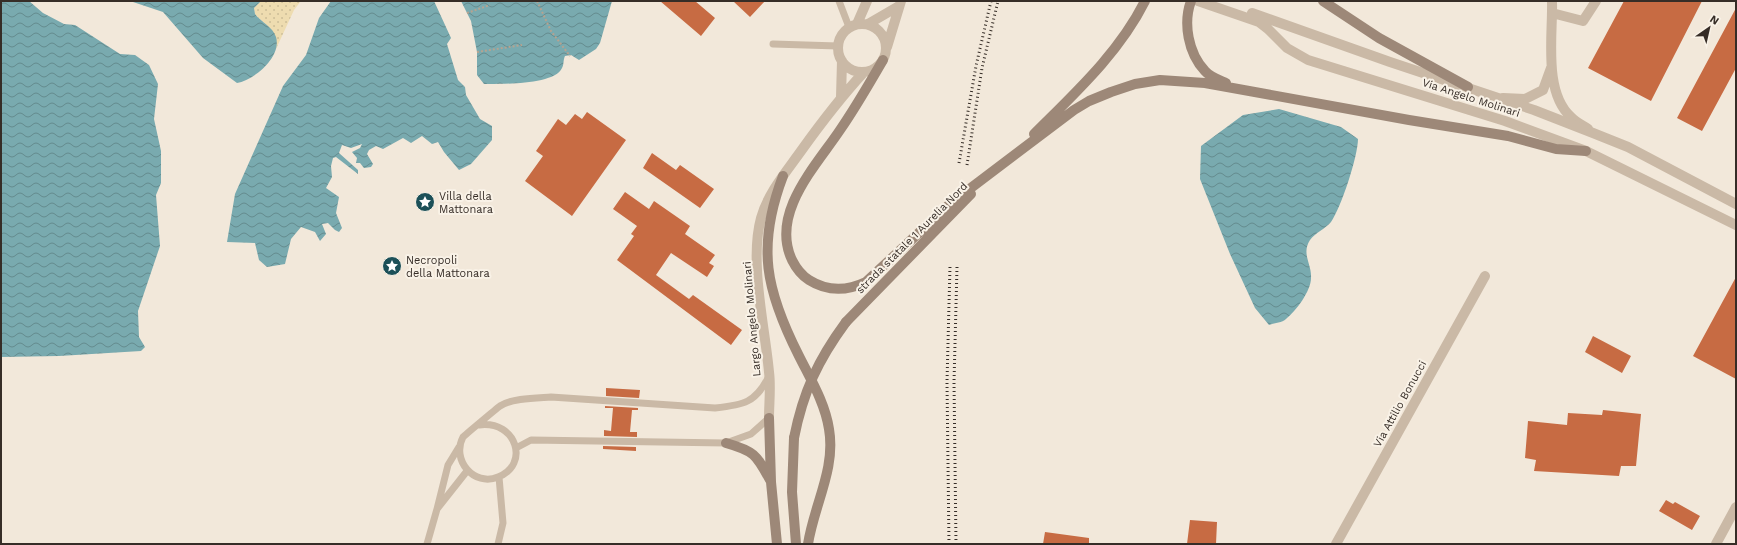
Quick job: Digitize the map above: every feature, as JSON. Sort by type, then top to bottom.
[{"type":"main road","points":[[1007,160],[1093,76],[1113,51],[1145,1]]},
{"type":"main road","points":[[1191,1],[1187,12],[1187,27],[1190,43],[1197,58],[1205,71],[1218,80],[1241,89]]},
{"type":"main road","points":[[1323,1],[1379,38],[1468,87]]},
{"type":"main road","points":[[885,56],[841,129],[812,172],[792,207],[785,232],[787,246],[796,268],[808,280],[830,289],[854,288],[866,282],[951,203],[1007,160],[1089,101],[1135,84],[1160,80],[1205,83],[1508,136],[1556,149],[1586,151]]},
{"type":"main road","name":"strada statale 1 Aurelia Nord","points":[[796,544],[792,492],[794,438],[804,395],[814,371],[846,322],[995,170]]},
{"type":"main road","points":[[783,176],[769,222],[767,249],[769,273],[774,298],[787,332],[822,403],[830,430],[831,453],[827,474],[811,525],[808,544]]},
{"type":"main road","points":[[769,418],[771,482],[777,544]]},
{"type":"main road","points":[[726,443],[747,449],[758,458],[771,482]]},
{"type":"street","points":[[853,26],[867,1]]},
{"type":"street","name":"Via Angelo Molinari","points":[[1198,1],[1259,22],[1287,48],[1308,60],[1505,121],[1586,151],[1736,225]]},
{"type":"street","name":"Via Angelo Molinari","points":[[1218,1],[1390,62],[1534,110],[1593,133],[1628,147],[1736,204]]},
{"type":"street","points":[[1552,1],[1551,66],[1557,94],[1561,104],[1570,116],[1593,133]]},
{"type":"street","points":[[1552,13],[1583,21],[1596,1]]},
{"type":"street","points":[[841,96],[842,61],[838,46],[844,32],[853,26],[868,24],[900,3]]},
{"type":"street","points":[[842,61],[848,68],[864,72],[871,70],[885,56],[900,3]]},
{"type":"street","points":[[868,24],[880,31],[884,37],[885,56]]},
{"type":"street","points":[[1497,98],[1525,99],[1543,90],[1551,66]]},
{"type":"street","name":"Largo Angelo Molinari","points":[[769,418],[770,374],[758,276],[757,248],[761,219],[770,197],[783,176],[841,96],[864,72]]},
{"type":"street","name":"Via Attilio Bonucci","points":[[1336,544],[1485,276]]},
{"type":"street","points":[[1716,544],[1736,507]]},
{"type":"lane","points":[[839,1],[853,26]]},
{"type":"lane","points":[[773,44],[838,46]]},
{"type":"lane","points":[[427,544],[448,466],[467,433],[479,425],[501,405],[524,399],[551,397],[715,408],[739,405],[752,399],[762,390],[770,374]]},
{"type":"lane","points":[[516,448],[531,440],[726,443],[751,434],[769,418]]},
{"type":"lane","points":[[460,445],[460,455],[467,471],[482,479],[499,477],[512,466],[516,448],[513,439],[502,428],[489,424],[479,425]]},
{"type":"lane","points":[[436,509],[467,471]]},
{"type":"lane","points":[[498,544],[503,523],[499,477]]},
{"type":"path","points":[[537,1],[551,31],[570,56]]},
{"type":"path","points":[[467,13],[490,5]]},
{"type":"path","points":[[477,52],[522,45]]},
{"type":"sand","points":[[261,1],[301,1],[294,10],[276,49],[275,36],[273,32],[255,14],[254,8]]},
{"type":"water","points":[[1,1],[29,1],[43,13],[64,24],[75,25],[120,54],[135,55],[149,65],[158,84],[154,119],[161,151],[161,183],[156,195],[160,246],[138,311],[139,337],[145,347],[141,351],[59,356],[1,357]]},
{"type":"water","points":[[130,1],[261,1],[254,8],[255,14],[260,20],[270,27],[274,33],[277,45],[275,52],[271,60],[258,72],[244,81],[237,83],[203,58],[163,12]]},
{"type":"water","points":[[331,1],[434,1],[451,38],[447,44],[458,80],[465,87],[466,95],[480,119],[492,126],[492,140],[471,164],[459,170],[438,142],[432,144],[422,136],[411,143],[403,138],[383,149],[376,146],[369,150],[367,154],[373,164],[371,167],[364,168],[360,163],[356,163],[357,158],[352,152],[360,148],[362,144],[351,148],[342,145],[339,153],[358,170],[358,174],[336,157],[333,158],[331,166],[332,177],[326,188],[339,197],[336,213],[342,228],[339,232],[328,223],[322,224],[326,234],[320,241],[315,232],[301,227],[291,239],[285,264],[267,267],[259,260],[255,243],[227,242],[235,194],[283,86],[306,55],[319,18]]},
{"type":"water","points":[[461,1],[612,1],[600,43],[596,49],[579,60],[571,55],[565,56],[562,68],[557,74],[549,78],[538,81],[484,84],[477,75],[477,52],[471,21]]},
{"type":"water","points":[[1279,109],[1341,127],[1358,139],[1352,169],[1335,215],[1329,224],[1310,240],[1306,250],[1311,278],[1306,295],[1286,319],[1269,325],[1255,308],[1230,254],[1200,179],[1201,146],[1243,115]]},
{"type":"building","points":[[660,1],[695,1],[715,18],[701,36]]},
{"type":"building","points":[[733,1],[765,1],[750,17]]},
{"type":"building","points":[[1624,1],[1702,1],[1651,101],[1588,68]]},
{"type":"building","points":[[1736,8],[1736,68],[1702,131],[1677,118]]},
{"type":"building","points":[[587,112],[626,140],[572,216],[525,181],[543,156],[536,151],[558,119],[566,125],[575,114],[582,119]]},
{"type":"building","points":[[652,153],[676,170],[680,165],[714,189],[700,208],[643,168]]},
{"type":"building","points":[[625,192],[649,209],[654,201],[690,226],[685,234],[715,255],[709,263],[714,266],[707,277],[671,253],[656,275],[689,299],[693,295],[742,330],[731,345],[617,260],[634,236],[631,234],[637,226],[613,209]]},
{"type":"building","points":[[1736,277],[1736,379],[1693,356]]},
{"type":"building","points":[[1593,336],[1631,356],[1622,373],[1585,352]]},
{"type":"building","points":[[606,388],[640,390],[639,398],[606,396]]},
{"type":"building","points":[[605,406],[638,408],[638,410],[632,410],[630,432],[637,432],[637,437],[604,436],[604,430],[611,431],[613,408],[605,408]]},
{"type":"building","points":[[1603,410],[1641,414],[1636,466],[1621,466],[1619,476],[1534,471],[1536,460],[1525,458],[1528,421],[1567,425],[1568,413],[1602,415]]},
{"type":"building","points":[[603,446],[636,447],[636,451],[603,449]]},
{"type":"building","points":[[1666,500],[1673,504],[1675,502],[1700,516],[1692,530],[1659,511]]},
{"type":"building","points":[[1190,520],[1217,522],[1216,544],[1187,544]]},
{"type":"building","points":[[1045,532],[1089,538],[1089,544],[1043,544]]},
{"type":"railway","points":[[959,163],[976,66],[991,1]]},
{"type":"railway","points":[[967,165],[982,68],[998,1]]},
{"type":"railway","points":[[949,544],[947,382],[950,266]]},
{"type":"railway","points":[[956,544],[954,382],[957,267]]},
{"type":"place","name":"Villa della Mattonara","points":[[425,202]]},
{"type":"place","name":"Necropoli della Mattonara","points":[[392,266]]}]
